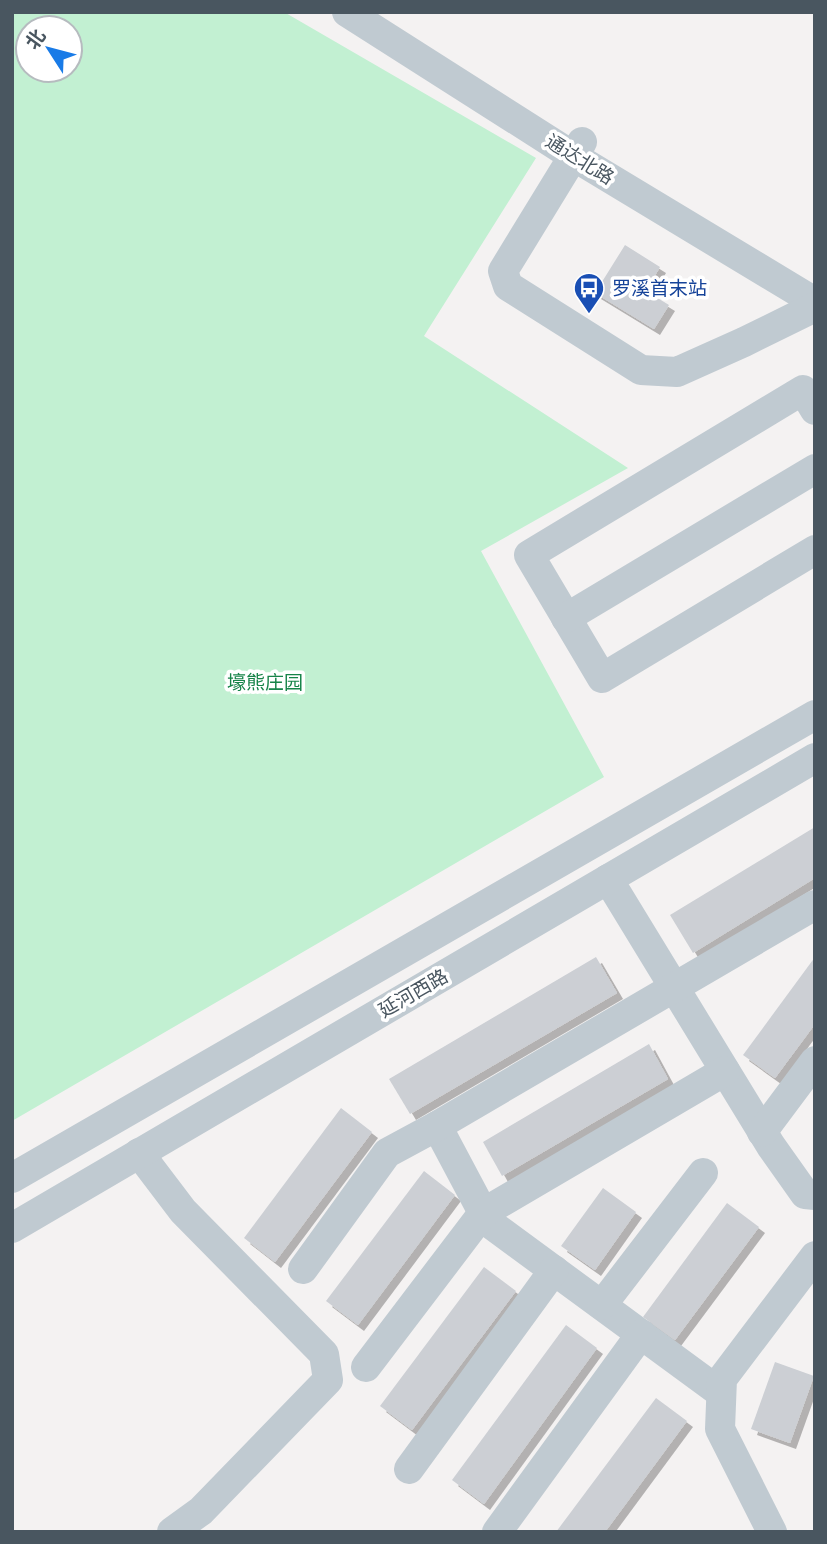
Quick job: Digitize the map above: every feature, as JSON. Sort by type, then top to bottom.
[{"type":"street","name":"通达北路","points":[[347,12],[578,149],[815,281]]},
{"type":"street","name":"通达北路","points":[[377,12],[578,149],[815,304]]},
{"type":"street","points":[[578,149],[503,271],[508,286],[641,370],[677,372],[744,342],[815,304]]},
{"type":"street","points":[[812,558],[602,678],[529,555],[803,390],[815,410]]},
{"type":"street","points":[[566,618],[815,468]]},
{"type":"street","name":"延河西路","points":[[12,1178],[815,715]]},
{"type":"street","name":"延河西路","points":[[12,1228],[815,758]]},
{"type":"street","points":[[608,879],[762,1132],[805,1194],[815,1195]]},
{"type":"street","points":[[303,1269],[387,1153],[815,905]]},
{"type":"street","points":[[762,1132],[815,1061]]},
{"type":"street","points":[[366,1367],[483,1213],[725,1071]]},
{"type":"street","points":[[437,1126],[488,1222],[721,1393]]},
{"type":"street","points":[[139,1153],[183,1210],[324,1354],[328,1380],[201,1511],[172,1532]]},
{"type":"street","points":[[601,1305],[703,1173]]},
{"type":"street","points":[[772,1532],[720,1429],[722,1379],[815,1256]]},
{"type":"street","points":[[410,1469],[554,1270]]},
{"type":"street","points":[[497,1532],[641,1334]]},
{"type":"green space","name":"壕熊庄园","points":[[12,12],[284,12],[536,158],[424,336],[628,468],[481,551],[604,777],[12,1121]]},
{"type":"building","points":[[625,245],[660,267],[646,291],[669,305],[654,329],[595,293]]},
{"type":"building","points":[[815,827],[815,878],[693,953],[670,915]]},
{"type":"building","points":[[596,957],[617,993],[410,1114],[389,1079]]},
{"type":"building","points":[[815,957],[815,1024],[775,1078],[743,1055]]},
{"type":"building","points":[[649,1044],[668,1079],[502,1176],[483,1142]]},
{"type":"building","points":[[341,1108],[372,1132],[275,1262],[244,1238]]},
{"type":"building","points":[[424,1171],[455,1195],[358,1325],[326,1301]]},
{"type":"building","points":[[603,1188],[636,1212],[595,1270],[561,1246]]},
{"type":"building","points":[[727,1203],[759,1227],[675,1340],[643,1317]]},
{"type":"building","points":[[484,1267],[516,1291],[412,1430],[380,1406]]},
{"type":"building","points":[[566,1325],[597,1348],[484,1504],[452,1480]]},
{"type":"building","points":[[775,1362],[814,1376],[790,1443],[751,1429]]},
{"type":"building","points":[[656,1398],[687,1421],[605,1532],[556,1532]]},
{"type":"place","name":"罗溪首末站","points":[[589,315]]}]
